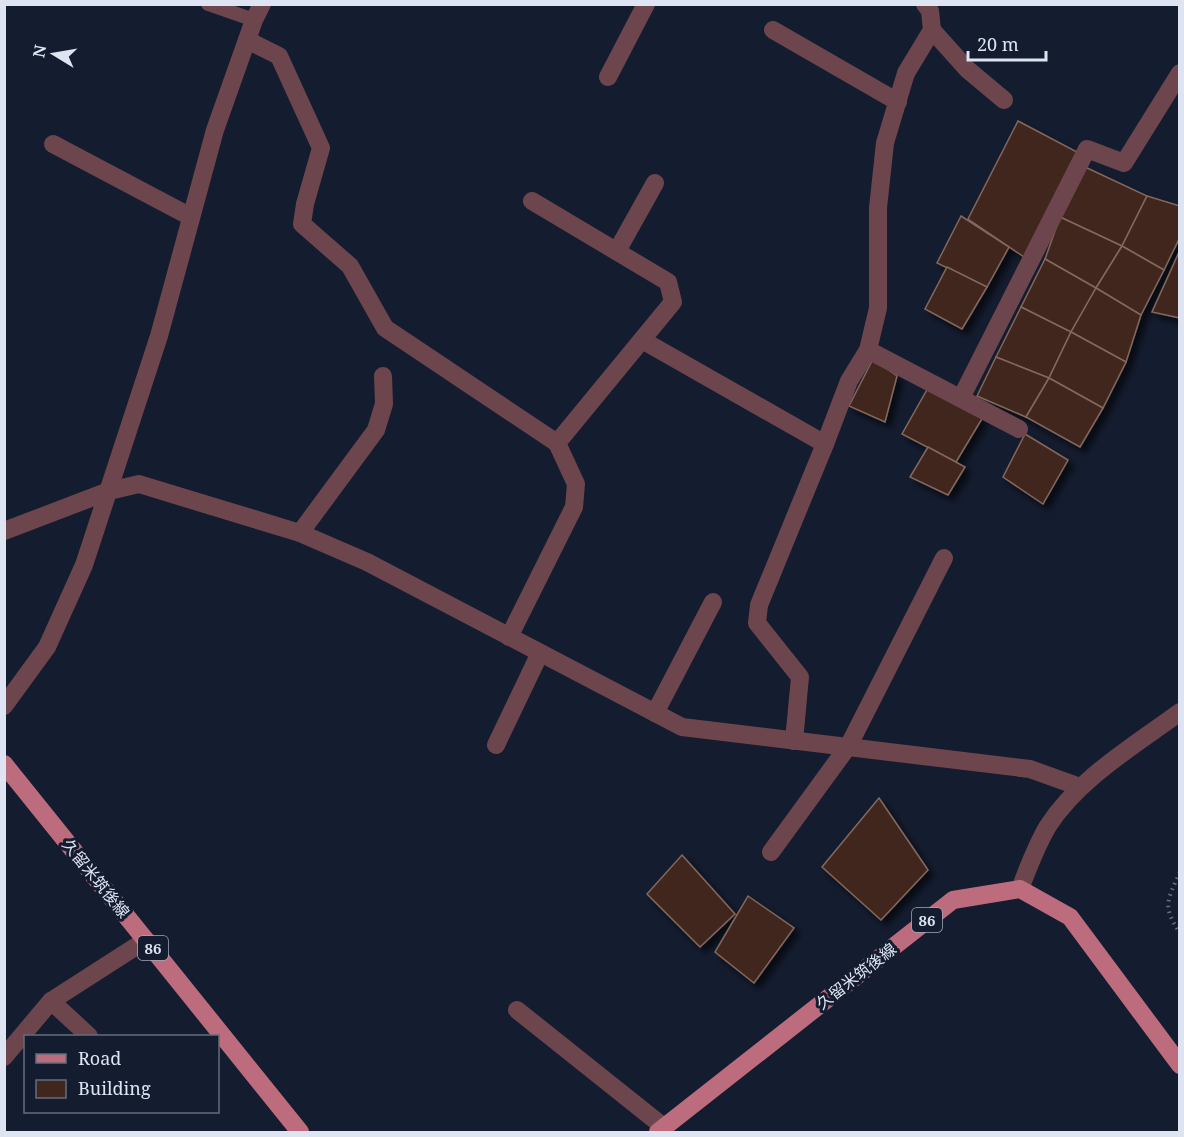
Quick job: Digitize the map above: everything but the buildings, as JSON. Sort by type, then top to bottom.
[{"type":"main road","name":"久留米筑後線","points":[[4,764],[300,1132]]},
{"type":"main road","name":"久留米筑後線","points":[[661,1130],[953,900],[1020,889]]},
{"type":"main road","points":[[1020,889],[1070,917],[1179,1065]]},
{"type":"street","points":[[608,77],[646,4]]},
{"type":"street","points":[[925,4],[930,11],[932,30],[967,69],[1004,100]]},
{"type":"street","points":[[4,706],[48,647],[84,565],[159,336],[215,130],[258,12]]},
{"type":"street","points":[[773,30],[898,102]]},
{"type":"street","points":[[794,741],[800,677],[757,622],[759,605],[849,381],[868,350],[878,308],[878,208],[885,143],[906,73],[932,30]]},
{"type":"street","points":[[247,40],[279,56],[321,148],[305,204],[302,224],[350,266],[384,328],[557,443],[576,484],[574,507],[509,637]]},
{"type":"street","points":[[961,398],[1087,149],[1124,164],[1179,73]]},
{"type":"street","points":[[53,144],[192,217]]},
{"type":"street","points":[[617,251],[655,183]]},
{"type":"street","points":[[532,201],[668,282],[672,302],[557,443]]},
{"type":"street","points":[[642,340],[825,444]]},
{"type":"street","points":[[868,350],[1019,429]]},
{"type":"street","points":[[300,532],[376,430],[384,404],[383,376]]},
{"type":"street","points":[[4,531],[109,491],[139,484],[300,532],[367,562],[682,727],[1030,769],[1080,787]]},
{"type":"street","points":[[771,852],[848,747],[944,558]]},
{"type":"street","points":[[654,713],[713,602]]},
{"type":"street","points":[[496,745],[540,653]]},
{"type":"street","points":[[1020,889],[1034,852],[1048,825],[1080,787],[1179,712]]},
{"type":"street","points":[[4,1057],[51,1001],[146,940]]},
{"type":"street","points":[[51,1001],[88,1035]]},
{"type":"street","points":[[517,1010],[661,1130]]},
{"type":"lane","points":[[208,4],[258,12]]},
{"type":"path","points":[[1179,873],[1168,899],[1169,917],[1179,933]]}]
